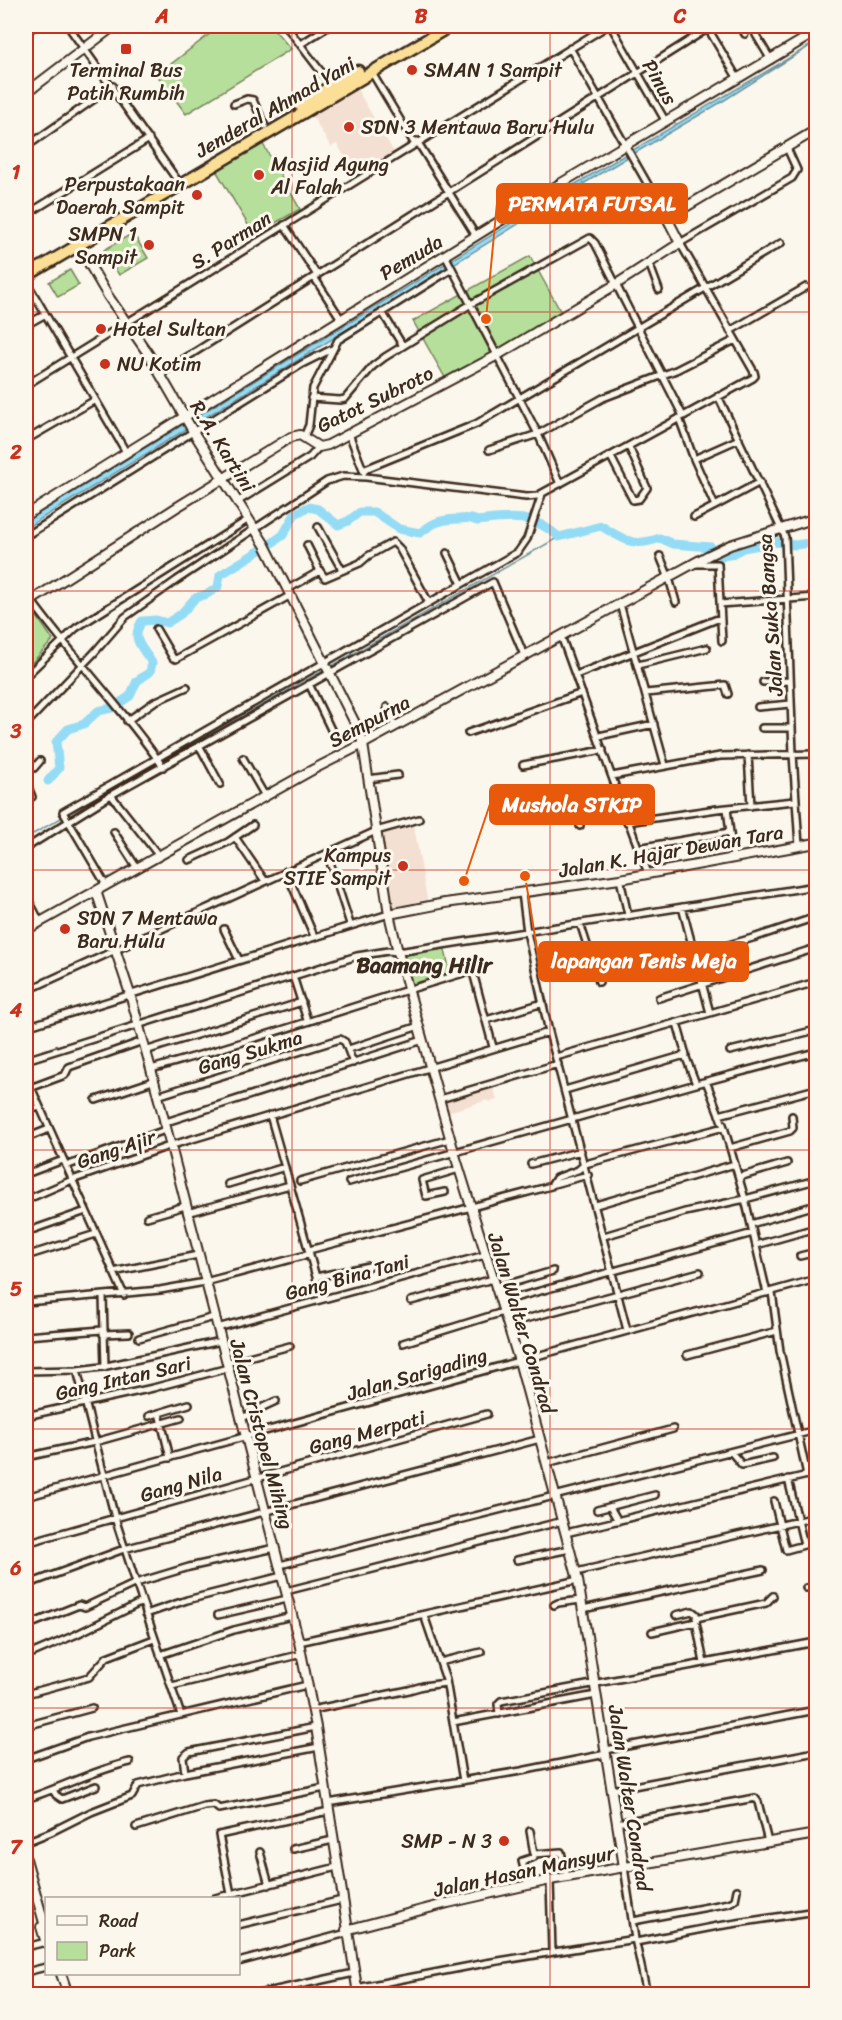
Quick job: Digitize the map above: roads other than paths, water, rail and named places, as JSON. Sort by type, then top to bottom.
[{"type":"highway","name":"Jenderal Ahmad Yani","points":[[26,276],[265,126],[436,26]]},
{"type":"highway","name":"Jenderal Ahmad Yani","points":[[26,267],[450,26]]},
{"type":"street","points":[[26,32],[34,26]]},
{"type":"street","points":[[68,26],[113,86],[178,181]]},
{"type":"street","points":[[26,93],[114,26]]},
{"type":"street","points":[[286,26],[332,86]]},
{"type":"street","points":[[301,44],[329,26]]},
{"type":"street","name":"S. Parman","points":[[26,385],[416,142],[609,26]]},
{"type":"street","name":"Pinus","points":[[609,26],[666,122]]},
{"type":"street","points":[[160,374],[709,26],[738,79]]},
{"type":"street","points":[[740,26],[745,34]]},
{"type":"street","name":"Pemuda","points":[[26,515],[341,319],[449,263],[476,236],[628,148],[666,122],[816,32]]},
{"type":"street","points":[[756,35],[771,60]]},
{"type":"street","points":[[26,724],[131,612],[327,481],[343,476],[366,477],[526,497],[542,494],[755,376],[570,48]]},
{"type":"street","points":[[372,71],[476,236]]},
{"type":"street","points":[[26,147],[113,86]]},
{"type":"street","points":[[234,104],[251,99],[265,126]]},
{"type":"street","points":[[667,218],[816,130]]},
{"type":"street","points":[[26,215],[149,139]]},
{"type":"street","points":[[680,243],[792,178],[797,170],[787,148]]},
{"type":"street","points":[[284,225],[341,319]]},
{"type":"street","points":[[311,399],[345,399],[373,366],[403,346],[471,304],[587,238],[591,238],[662,375],[681,417],[694,459],[715,506]]},
{"type":"street","name":"Gatot Subroto","points":[[28,602],[291,437],[296,435],[304,437],[319,447],[328,445],[496,356],[680,243]]},
{"type":"street","points":[[363,470],[476,424],[781,243]]},
{"type":"street","name":"R.A. Kartini","points":[[78,245],[265,545],[327,668]]},
{"type":"street","points":[[304,437],[309,429],[314,385],[332,349],[343,336],[382,312],[449,263],[538,434],[560,484]]},
{"type":"street","points":[[649,263],[659,290]]},
{"type":"street","points":[[26,281],[126,452]]},
{"type":"street","points":[[730,331],[806,287]]},
{"type":"street","points":[[382,312],[403,346]]},
{"type":"street","points":[[26,325],[44,315]]},
{"type":"street","points":[[489,450],[538,434],[603,398],[676,370],[735,340]]},
{"type":"street","points":[[26,536],[302,364],[332,349]]},
{"type":"street","name":"Jalan Suka Bangsa","points":[[718,396],[784,533],[795,801],[799,846]]},
{"type":"street","points":[[26,440],[95,400]]},
{"type":"street","points":[[348,434],[366,477]]},
{"type":"street","points":[[694,459],[739,439]]},
{"type":"street","points":[[237,502],[305,461],[319,447]]},
{"type":"street","points":[[611,457],[633,500],[639,499],[647,488],[629,447]]},
{"type":"street","points":[[694,517],[760,483]]},
{"type":"street","points":[[26,848],[67,819],[111,795],[160,763],[200,747],[309,684],[327,668],[429,603],[518,552],[532,525],[542,494]]},
{"type":"street","name":"Sempurna","points":[[26,930],[265,796],[709,555],[730,545],[784,533],[816,518]]},
{"type":"street","points":[[26,676],[61,641],[85,622],[249,519]]},
{"type":"street","points":[[318,527],[342,570]]},
{"type":"street","points":[[307,545],[325,578],[360,563],[387,544],[395,542],[429,603]]},
{"type":"street","points":[[447,553],[462,584]]},
{"type":"street","points":[[660,556],[676,602]]},
{"type":"street","points":[[691,565],[716,562],[718,564],[722,641]]},
{"type":"street","points":[[156,629],[173,658],[176,659],[320,571]]},
{"type":"street","points":[[106,885],[63,812],[160,763],[327,668],[494,582],[524,655]]},
{"type":"street","points":[[720,604],[816,597]]},
{"type":"street","points":[[28,602],[102,687],[160,763]]},
{"type":"street","points":[[620,604],[665,765]]},
{"type":"street","points":[[576,675],[720,618]]},
{"type":"street","points":[[561,636],[627,822],[648,873]]},
{"type":"street","points":[[638,665],[707,648]]},
{"type":"street","name":"Jalan Walter Condrad","points":[[327,668],[358,728],[363,744],[389,914],[408,991],[450,1139],[519,1361],[577,1576],[647,1995]]},
{"type":"street","points":[[763,682],[790,681]]},
{"type":"street","points":[[309,684],[337,742]]},
{"type":"street","points":[[646,693],[725,685],[728,694]]},
{"type":"street","points":[[127,721],[154,702],[187,687]]},
{"type":"street","points":[[468,733],[582,693]]},
{"type":"street","points":[[758,707],[791,704]]},
{"type":"street","points":[[387,706],[395,726]]},
{"type":"street","points":[[598,736],[654,724]]},
{"type":"street","points":[[762,728],[792,728]]},
{"type":"street","points":[[200,747],[220,784]]},
{"type":"street","points":[[523,765],[603,750]]},
{"type":"street","points":[[612,776],[713,757],[816,754]]},
{"type":"street","points":[[748,755],[751,806]]},
{"type":"street","points":[[243,758],[265,796]]},
{"type":"street","points":[[26,772],[40,761]]},
{"type":"street","points":[[368,779],[398,775]]},
{"type":"street","points":[[26,781],[33,797]]},
{"type":"street","points":[[111,795],[159,856]]},
{"type":"street","points":[[545,812],[620,801]]},
{"type":"street","points":[[627,822],[795,801]]},
{"type":"street","points":[[579,807],[580,826]]},
{"type":"street","points":[[728,808],[733,858]]},
{"type":"street","points":[[26,991],[376,831],[418,819]]},
{"type":"street","points":[[189,860],[207,853],[253,825]]},
{"type":"street","points":[[638,848],[730,831]]},
{"type":"street","points":[[114,832],[137,868]]},
{"type":"street","points":[[235,837],[265,880]]},
{"type":"street","name":"Jalan K. Hajar Dewan Tara","points":[[389,914],[445,903],[620,879],[816,843]]},
{"type":"street","points":[[327,853],[350,924]]},
{"type":"street","points":[[286,871],[314,936]]},
{"type":"street","points":[[620,879],[628,915]]},
{"type":"street","points":[[26,1060],[357,956],[388,951],[398,952],[816,886]]},
{"type":"street","name":"Jalan Cristopel Mihing","points":[[96,891],[130,994],[151,1069],[169,1146],[302,1654],[316,1727],[357,1991]]},
{"type":"street","points":[[522,893],[527,932],[549,1032],[627,1330]]},
{"type":"street","points":[[26,895],[40,922]]},
{"type":"street","points":[[682,907],[710,1013]]},
{"type":"street","points":[[26,1028],[350,924],[389,914]]},
{"type":"street","points":[[632,973],[816,917]]},
{"type":"street","points":[[580,923],[599,982]]},
{"type":"street","points":[[224,929],[239,960]]},
{"type":"street","points":[[659,998],[816,948]]},
{"type":"street","points":[[151,1069],[470,972],[474,976],[492,1047]]},
{"type":"street","points":[[293,976],[307,1020]]},
{"type":"street","points":[[440,1100],[557,1060],[816,982]]},
{"type":"street","points":[[145,1051],[302,1002]]},
{"type":"street","points":[[486,1020],[543,1003]]},
{"type":"street","points":[[676,1023],[696,1083]]},
{"type":"street","name":"Gang Sukma","points":[[157,1096],[340,1039],[349,1048],[419,1026]]},
{"type":"street","points":[[730,1052],[816,1030]]},
{"type":"street","name":"Gang Ajir","points":[[26,1200],[72,1180],[169,1146],[492,1047],[549,1032]]},
{"type":"street","points":[[66,1167],[164,1126],[423,1040]]},
{"type":"street","points":[[30,1088],[65,1075],[69,1067],[143,1041]]},
{"type":"street","points":[[349,1048],[353,1063]]},
{"type":"street","points":[[349,1182],[696,1083],[816,1052]]},
{"type":"street","points":[[565,1090],[686,1055]]},
{"type":"street","points":[[26,1079],[124,1294]]},
{"type":"street","points":[[96,1100],[153,1081]]},
{"type":"street","points":[[706,1081],[724,1127],[739,1177],[769,1292],[807,1475]]},
{"type":"street","points":[[719,1115],[816,1089]]},
{"type":"street","points":[[26,1111],[39,1107]]},
{"type":"street","points":[[270,1115],[322,1298]]},
{"type":"street","points":[[730,1148],[790,1131],[793,1128],[792,1116]]},
{"type":"street","points":[[554,1184],[556,1178],[578,1170],[585,1164],[724,1127]]},
{"type":"street","points":[[26,1138],[49,1129]]},
{"type":"street","points":[[300,1180],[450,1139]]},
{"type":"street","points":[[531,1164],[581,1151]]},
{"type":"street","points":[[26,1174],[63,1160]]},
{"type":"street","points":[[739,1177],[787,1163]]},
{"type":"street","points":[[596,1205],[735,1164]]},
{"type":"street","points":[[228,1184],[285,1167]]},
{"type":"street","points":[[445,1192],[426,1196],[422,1180],[459,1169]]},
{"type":"street","points":[[26,1302],[124,1294],[205,1282],[588,1175]]},
{"type":"street","points":[[604,1236],[685,1212],[816,1180]]},
{"type":"street","points":[[147,1217],[290,1185]]},
{"type":"street","points":[[751,1224],[816,1205]]},
{"type":"street","points":[[26,1232],[86,1211]]},
{"type":"street","points":[[756,1245],[816,1228]]},
{"type":"street","points":[[500,1302],[753,1233]]},
{"type":"street","points":[[26,1256],[96,1234]]},
{"type":"street","points":[[800,1256],[816,1252]]},
{"type":"street","points":[[113,1272],[198,1255]]},
{"type":"street","name":"Gang Bina Tani","points":[[217,1328],[485,1255]]},
{"type":"street","points":[[316,1277],[369,1266]]},
{"type":"street","points":[[411,1301],[553,1271]]},
{"type":"street","points":[[507,1324],[700,1272]]},
{"type":"street","name":"Jalan Sarigading","points":[[26,1497],[816,1279]]},
{"type":"street","points":[[103,1296],[105,1367]]},
{"type":"street","points":[[403,1343],[503,1312]]},
{"type":"street","points":[[139,1338],[214,1317]]},
{"type":"street","points":[[687,1355],[777,1331]]},
{"type":"street","points":[[26,1336],[129,1333]]},
{"type":"street","points":[[26,1371],[105,1367],[220,1341]]},
{"type":"street","name":"Gang Intan Sari","points":[[26,1416],[227,1366],[290,1346]]},
{"type":"street","points":[[77,1370],[114,1518],[181,1715]]},
{"type":"street","points":[[240,1418],[259,1413],[263,1407],[276,1401]]},
{"type":"street","points":[[149,1416],[189,1404]]},
{"type":"street","points":[[159,1413],[170,1458]]},
{"type":"street","name":"Gang Merpati","points":[[256,1478],[487,1414]]},
{"type":"street","points":[[26,1456],[95,1442],[181,1418]]},
{"type":"street","points":[[547,1463],[673,1429]]},
{"type":"street","points":[[280,1565],[816,1430]]},
{"type":"street","points":[[26,1585],[124,1549],[540,1439]]},
{"type":"street","points":[[731,1452],[742,1465],[773,1458]]},
{"type":"street","points":[[566,1533],[816,1473]]},
{"type":"street","name":"Gang Nila","points":[[26,1543],[256,1478]]},
{"type":"street","points":[[774,1501],[786,1550],[804,1545],[788,1479]]},
{"type":"street","points":[[597,1510],[655,1495]]},
{"type":"street","points":[[610,1507],[618,1521]]},
{"type":"street","points":[[299,1642],[424,1615],[816,1517]]},
{"type":"street","points":[[218,1615],[563,1521]]},
{"type":"street","points":[[26,1626],[79,1605],[85,1607],[136,1583],[275,1548]]},
{"type":"street","points":[[517,1560],[570,1549]]},
{"type":"street","points":[[583,1609],[763,1570]]},
{"type":"street","points":[[146,1614],[187,1600],[282,1576]]},
{"type":"street","points":[[806,1588],[816,1587]]},
{"type":"street","points":[[652,1632],[766,1603],[773,1596]]},
{"type":"street","points":[[554,1605],[581,1600]]},
{"type":"street","points":[[26,1656],[142,1602]]},
{"type":"street","points":[[676,1615],[692,1611],[697,1621],[704,1663]]},
{"type":"street","points":[[424,1615],[446,1683],[463,1781]]},
{"type":"street","points":[[160,1655],[226,1633],[292,1616]]},
{"type":"street","points":[[26,1694],[89,1677],[107,1657],[154,1639]]},
{"type":"street","points":[[499,1714],[498,1704],[501,1701],[816,1641]]},
{"type":"street","points":[[440,1662],[481,1652]]},
{"type":"street","points":[[172,1686],[302,1654]]},
{"type":"street","points":[[312,1710],[446,1683]]},
{"type":"street","points":[[26,1759],[88,1737],[308,1685]]},
{"type":"street","points":[[453,1722],[596,1695]]},
{"type":"street","points":[[26,1725],[92,1708]]},
{"type":"street","points":[[231,1894],[219,1835],[328,1807],[816,1710]]},
{"type":"street","points":[[185,1773],[183,1757],[191,1752],[316,1727]]},
{"type":"street","points":[[26,1842],[132,1796],[138,1785],[185,1773],[319,1747]]},
{"type":"street","points":[[612,1790],[816,1752]]},
{"type":"street","points":[[26,1799],[93,1773],[130,1762]]},
{"type":"street","points":[[53,1790],[62,1799],[96,1786]]},
{"type":"street","points":[[136,1827],[204,1806],[214,1805],[219,1809],[325,1788]]},
{"type":"street","points":[[617,1823],[755,1798],[768,1842]]},
{"type":"street","points":[[528,1885],[522,1861],[534,1857],[530,1831]]},
{"type":"street","name":"Jalan Hasan Mansyur","points":[[347,1931],[448,1903],[550,1880],[816,1834]]},
{"type":"street","points":[[293,1849],[333,1840]]},
{"type":"street","points":[[534,1854],[560,1851],[567,1877]]},
{"type":"street","points":[[260,1852],[269,1885]]},
{"type":"street","points":[[26,1859],[45,1926]]},
{"type":"street","points":[[223,1897],[338,1867]]},
{"type":"street","points":[[26,1878],[45,1939]]},
{"type":"street","points":[[550,1880],[552,1952]]},
{"type":"street","points":[[633,1921],[729,1903],[736,1897],[737,1890]]},
{"type":"street","points":[[240,1925],[342,1900]]},
{"type":"street","points":[[357,1991],[552,1952],[816,1911]]},
{"type":"street","points":[[240,1961],[347,1931]]},
{"type":"street","points":[[26,1947],[45,1942]]},
{"type":"street","points":[[26,1972],[45,1967]]},
{"type":"street","points":[[258,1995],[354,1973]]},
{"type":"street","points":[[59,1975],[63,1995]]},
{"type":"street","points":[[59,1975],[68,1995]]},
{"type":"water","points":[[816,42],[26,528],[26,521],[557,195]]},
{"type":"waterway","points":[[48,781],[59,768],[56,742],[68,729],[84,724],[98,711],[112,708],[130,696],[137,681],[150,672],[152,663],[137,638],[142,621],[156,620],[167,623],[181,614],[195,598],[218,587],[220,575],[283,535],[295,514],[308,507],[318,509],[338,525],[360,512],[374,512],[399,529],[420,533],[437,522],[465,519],[477,521],[520,518],[539,524],[559,537],[601,526],[629,541],[643,542],[660,538],[673,544],[711,547],[721,556],[732,554],[743,548],[777,542],[795,545],[816,542]]},
{"type":"waterway","points":[[330,667],[559,537]]},
{"type":"waterway","points":[[163,761],[326,669]]},
{"type":"waterway","points":[[26,838],[158,763]]},
{"type":"waterway","points":[[771,1837],[816,1830]]},
{"type":"waterway","points":[[705,1849],[763,1839]]},
{"type":"waterway","points":[[439,1909],[539,1886]]},
{"type":"waterway","points":[[352,1933],[420,1914]]},
{"type":"place","name":"Terminal Bus Patih Rumbih","points":[[126,49]]},
{"type":"place","name":"SMAN 1 Sampit","points":[[412,70]]},
{"type":"place","name":"SDN 3 Mentawa Baru Hulu","points":[[349,127]]},
{"type":"place","name":"Masjid Agung Al Falah","points":[[259,175]]},
{"type":"place","name":"Perpustakaan Daerah Sampit","points":[[197,195]]},
{"type":"place","name":"SMPN 1 Sampit","points":[[149,245]]},
{"type":"place","name":"PERMATA FUTSAL","points":[[486,319]]},
{"type":"place","name":"Hotel Sultan","points":[[101,329]]},
{"type":"place","name":"NU Kotim","points":[[105,364]]},
{"type":"place","name":"Kampus STIE Sampit","points":[[403,866]]},
{"type":"place","name":"lapangan Tenis Meja","points":[[525,876]]},
{"type":"place","name":"Mushola STKIP","points":[[464,881]]},
{"type":"place","name":"SDN 7 Mentawa Baru Hulu","points":[[65,929]]},
{"type":"place","name":"SMP - N 3","points":[[504,1841]]},
{"type":"district","name":"Baamang Hilir","points":[[424,965]]}]
